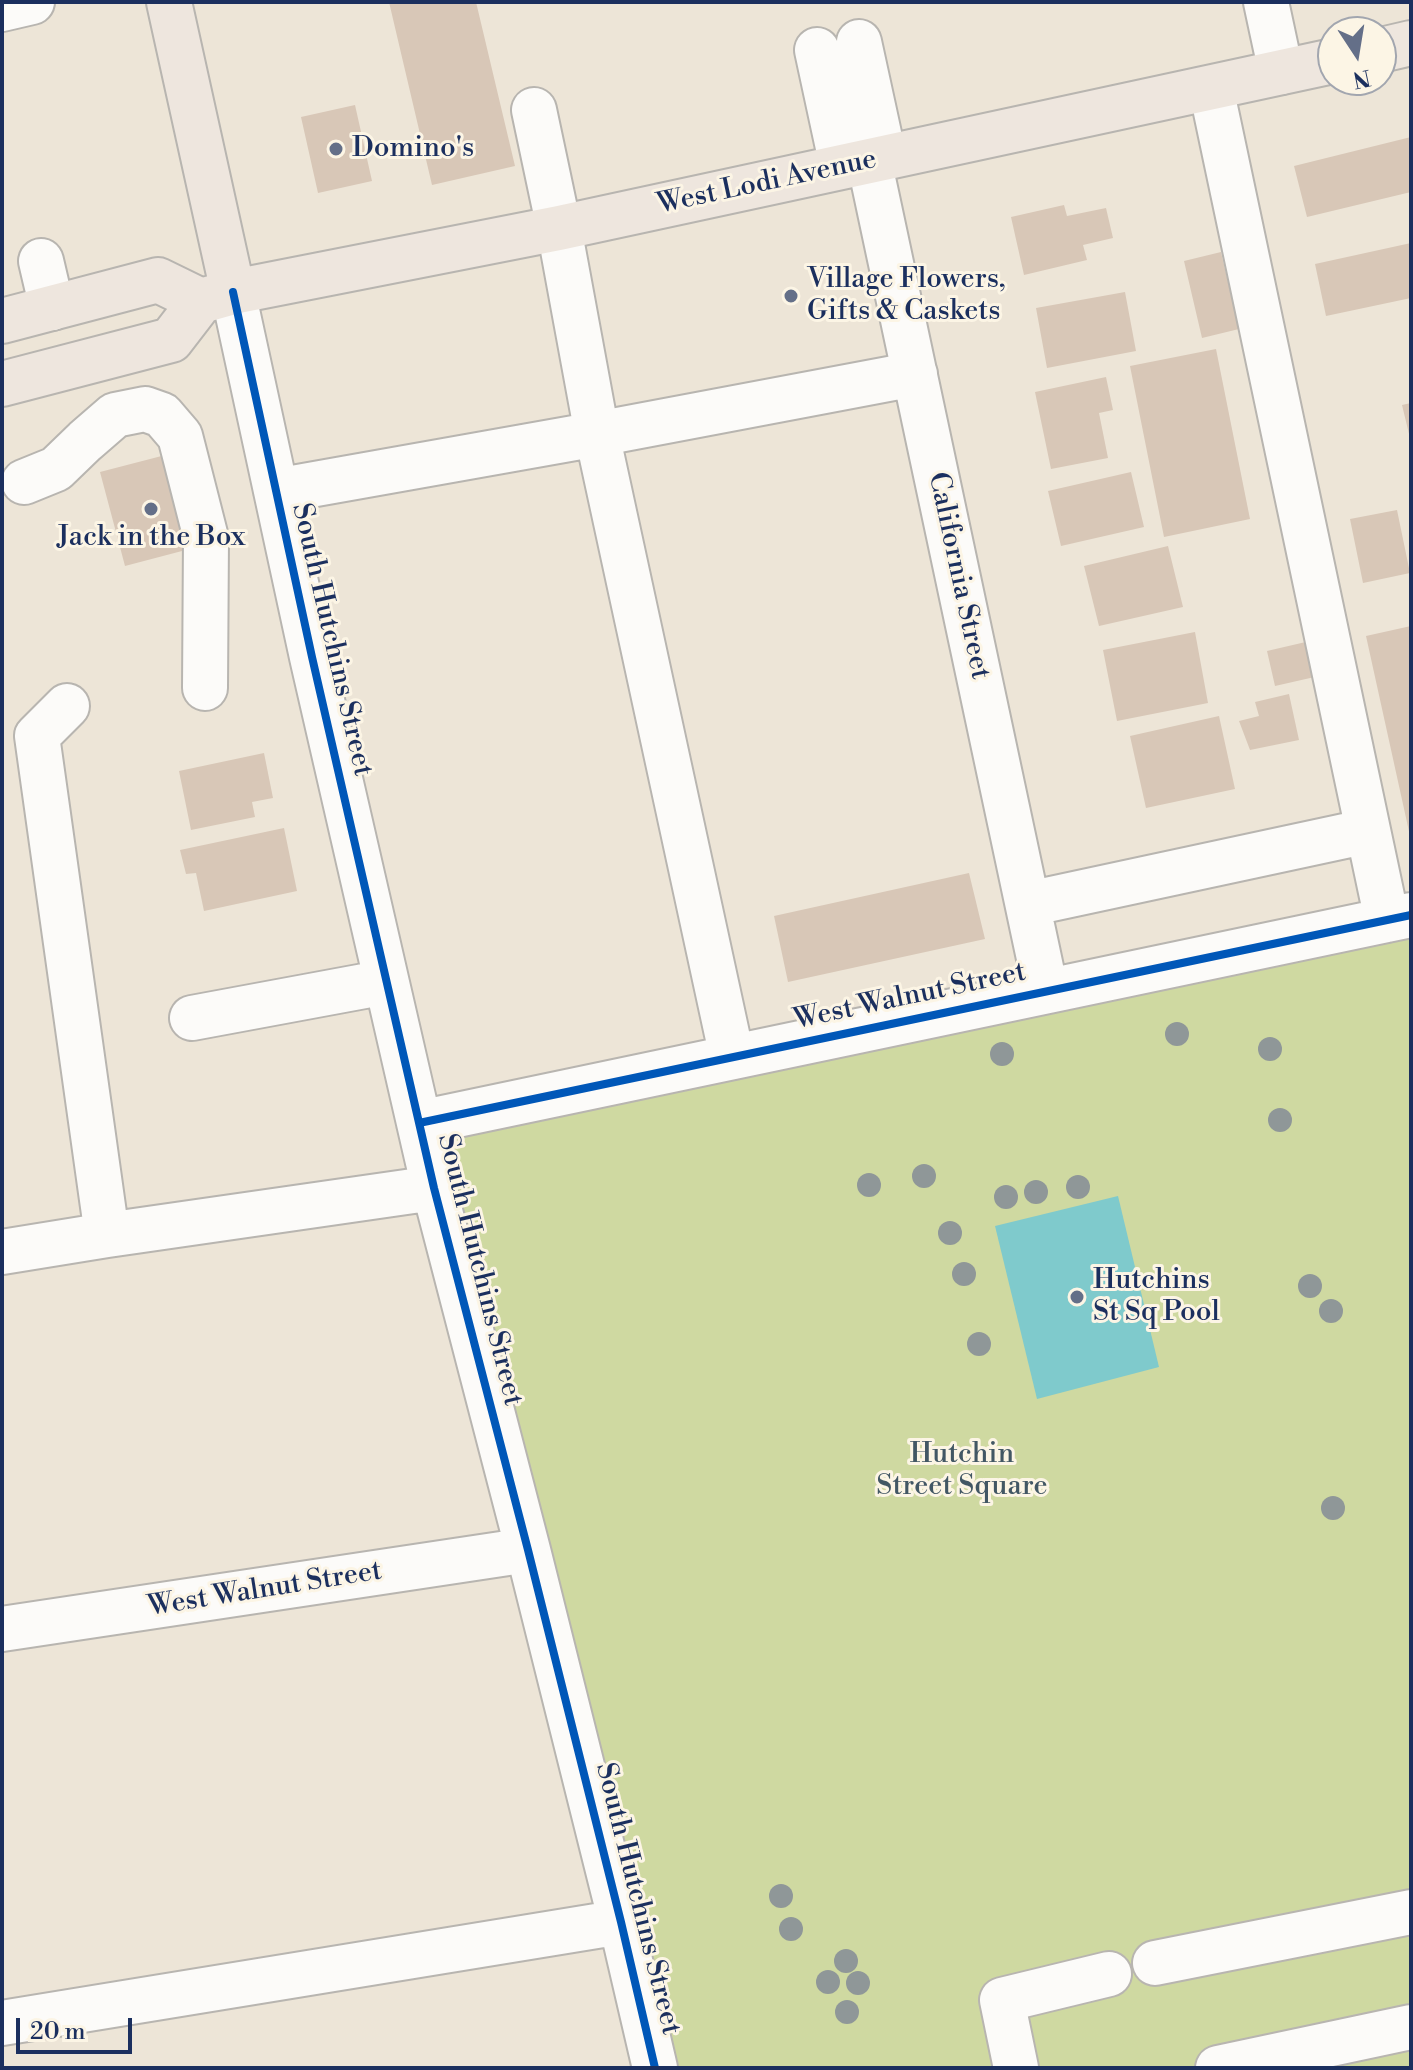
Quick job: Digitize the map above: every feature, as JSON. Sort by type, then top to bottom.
[{"type":"main road","name":"South Hutchins Street","points":[[169,2],[217,296]]},
{"type":"main road","name":"West Lodi Avenue","points":[[217,296],[559,228],[1317,64]]},
{"type":"main road","points":[[2,321],[158,280],[217,296]]},
{"type":"main road","points":[[2,384],[171,340],[217,296]]},
{"type":"street","points":[[2,9],[32,2]]},
{"type":"street","points":[[1266,2],[1281,72]]},
{"type":"street","points":[[859,42],[865,161]]},
{"type":"street","points":[[817,50],[865,161]]},
{"type":"street","points":[[1211,88],[1368,831],[1399,917]]},
{"type":"street","points":[[534,110],[597,434],[732,1057]]},
{"type":"street","name":"California Street","points":[[865,161],[915,374],[1046,991]]},
{"type":"street","points":[[41,261],[52,308]]},
{"type":"street","name":"South Hutchins Street","points":[[217,296],[276,491],[320,696],[434,1188],[528,1550],[655,2068]]},
{"type":"street","points":[[276,491],[915,374]]},
{"type":"street","points":[[24,482],[56,469],[115,415],[145,409],[162,415],[180,436],[206,538],[205,688]]},
{"type":"street","points":[[67,706],[37,736],[107,1235]]},
{"type":"street","points":[[1028,904],[1368,831]]},
{"type":"street","name":"West Walnut Street","points":[[419,1123],[1399,917]]},
{"type":"street","points":[[192,1018],[386,982]]},
{"type":"street","points":[[2,1252],[434,1188]]},
{"type":"street","name":"West Walnut Street","points":[[2,1629],[528,1550]]},
{"type":"street","points":[[1155,1963],[1411,1912]]},
{"type":"street","points":[[2,2023],[621,1922]]},
{"type":"street","points":[[1016,2068],[1002,2000],[1109,1974]]},
{"type":"street","points":[[1218,2068],[1411,2027]]},
{"type":"green space","name":"Hutchin Street Square","points":[[1411,916],[1411,2068],[642,2068],[419,1123]]},
{"type":"water","name":"Hutchins St Sq Pool","points":[[1118,1196],[1159,1367],[1037,1399],[995,1226]]},
{"type":"building","points":[[389,2],[476,2],[515,166],[432,185]]},
{"type":"building","name":"Domino's","points":[[355,105],[372,181],[318,193],[301,117]]},
{"type":"building","points":[[1411,137],[1411,192],[1307,217],[1294,166]]},
{"type":"building","points":[[1064,205],[1067,216],[1106,208],[1113,238],[1083,245],[1087,260],[1024,275],[1011,217]]},
{"type":"building","points":[[1411,243],[1411,298],[1326,316],[1315,264]]},
{"type":"building","points":[[1221,252],[1239,329],[1202,338],[1184,261]]},
{"type":"building","points":[[1125,292],[1136,351],[1047,368],[1036,308]]},
{"type":"building","points":[[1216,349],[1250,519],[1164,537],[1130,366]]},
{"type":"building","points":[[1106,377],[1113,410],[1099,413],[1108,458],[1051,469],[1035,392]]},
{"type":"building","points":[[1411,403],[1411,438],[1410,438],[1402,405]]},
{"type":"building","name":"Jack in the Box","points":[[177,452],[201,546],[125,566],[100,472]]},
{"type":"building","points":[[1131,472],[1144,527],[1061,546],[1048,491]]},
{"type":"building","points":[[1397,510],[1410,573],[1363,583],[1350,519]]},
{"type":"building","points":[[1168,546],[1183,607],[1099,626],[1084,566]]},
{"type":"building","points":[[1411,626],[1411,835],[1410,836],[1366,636]]},
{"type":"building","points":[[1195,632],[1208,703],[1117,721],[1103,650]]},
{"type":"building","points":[[1310,641],[1319,676],[1275,686],[1267,651]]},
{"type":"building","points":[[1289,694],[1299,740],[1250,750],[1239,721],[1259,716],[1255,702]]},
{"type":"building","points":[[1219,716],[1235,789],[1146,808],[1130,736]]},
{"type":"building","points":[[264,753],[273,798],[252,802],[255,817],[191,830],[179,771]]},
{"type":"building","points":[[284,828],[297,891],[204,911],[196,873],[186,874],[180,850]]},
{"type":"building","points":[[969,873],[985,939],[788,982],[774,916]]},
{"type":"cycle path","points":[[233,292],[312,657],[434,1188],[528,1550],[655,2068]]},
{"type":"cycle path","points":[[419,1123],[1411,915]]},
{"type":"place","name":"Domino's","points":[[336,149]]},
{"type":"place","name":"Village Flowers, Gifts & Caskets","points":[[791,296]]},
{"type":"place","name":"Jack in the Box","points":[[151,509]]},
{"type":"place","name":"Hutchins St Sq Pool","points":[[1077,1297]]}]
